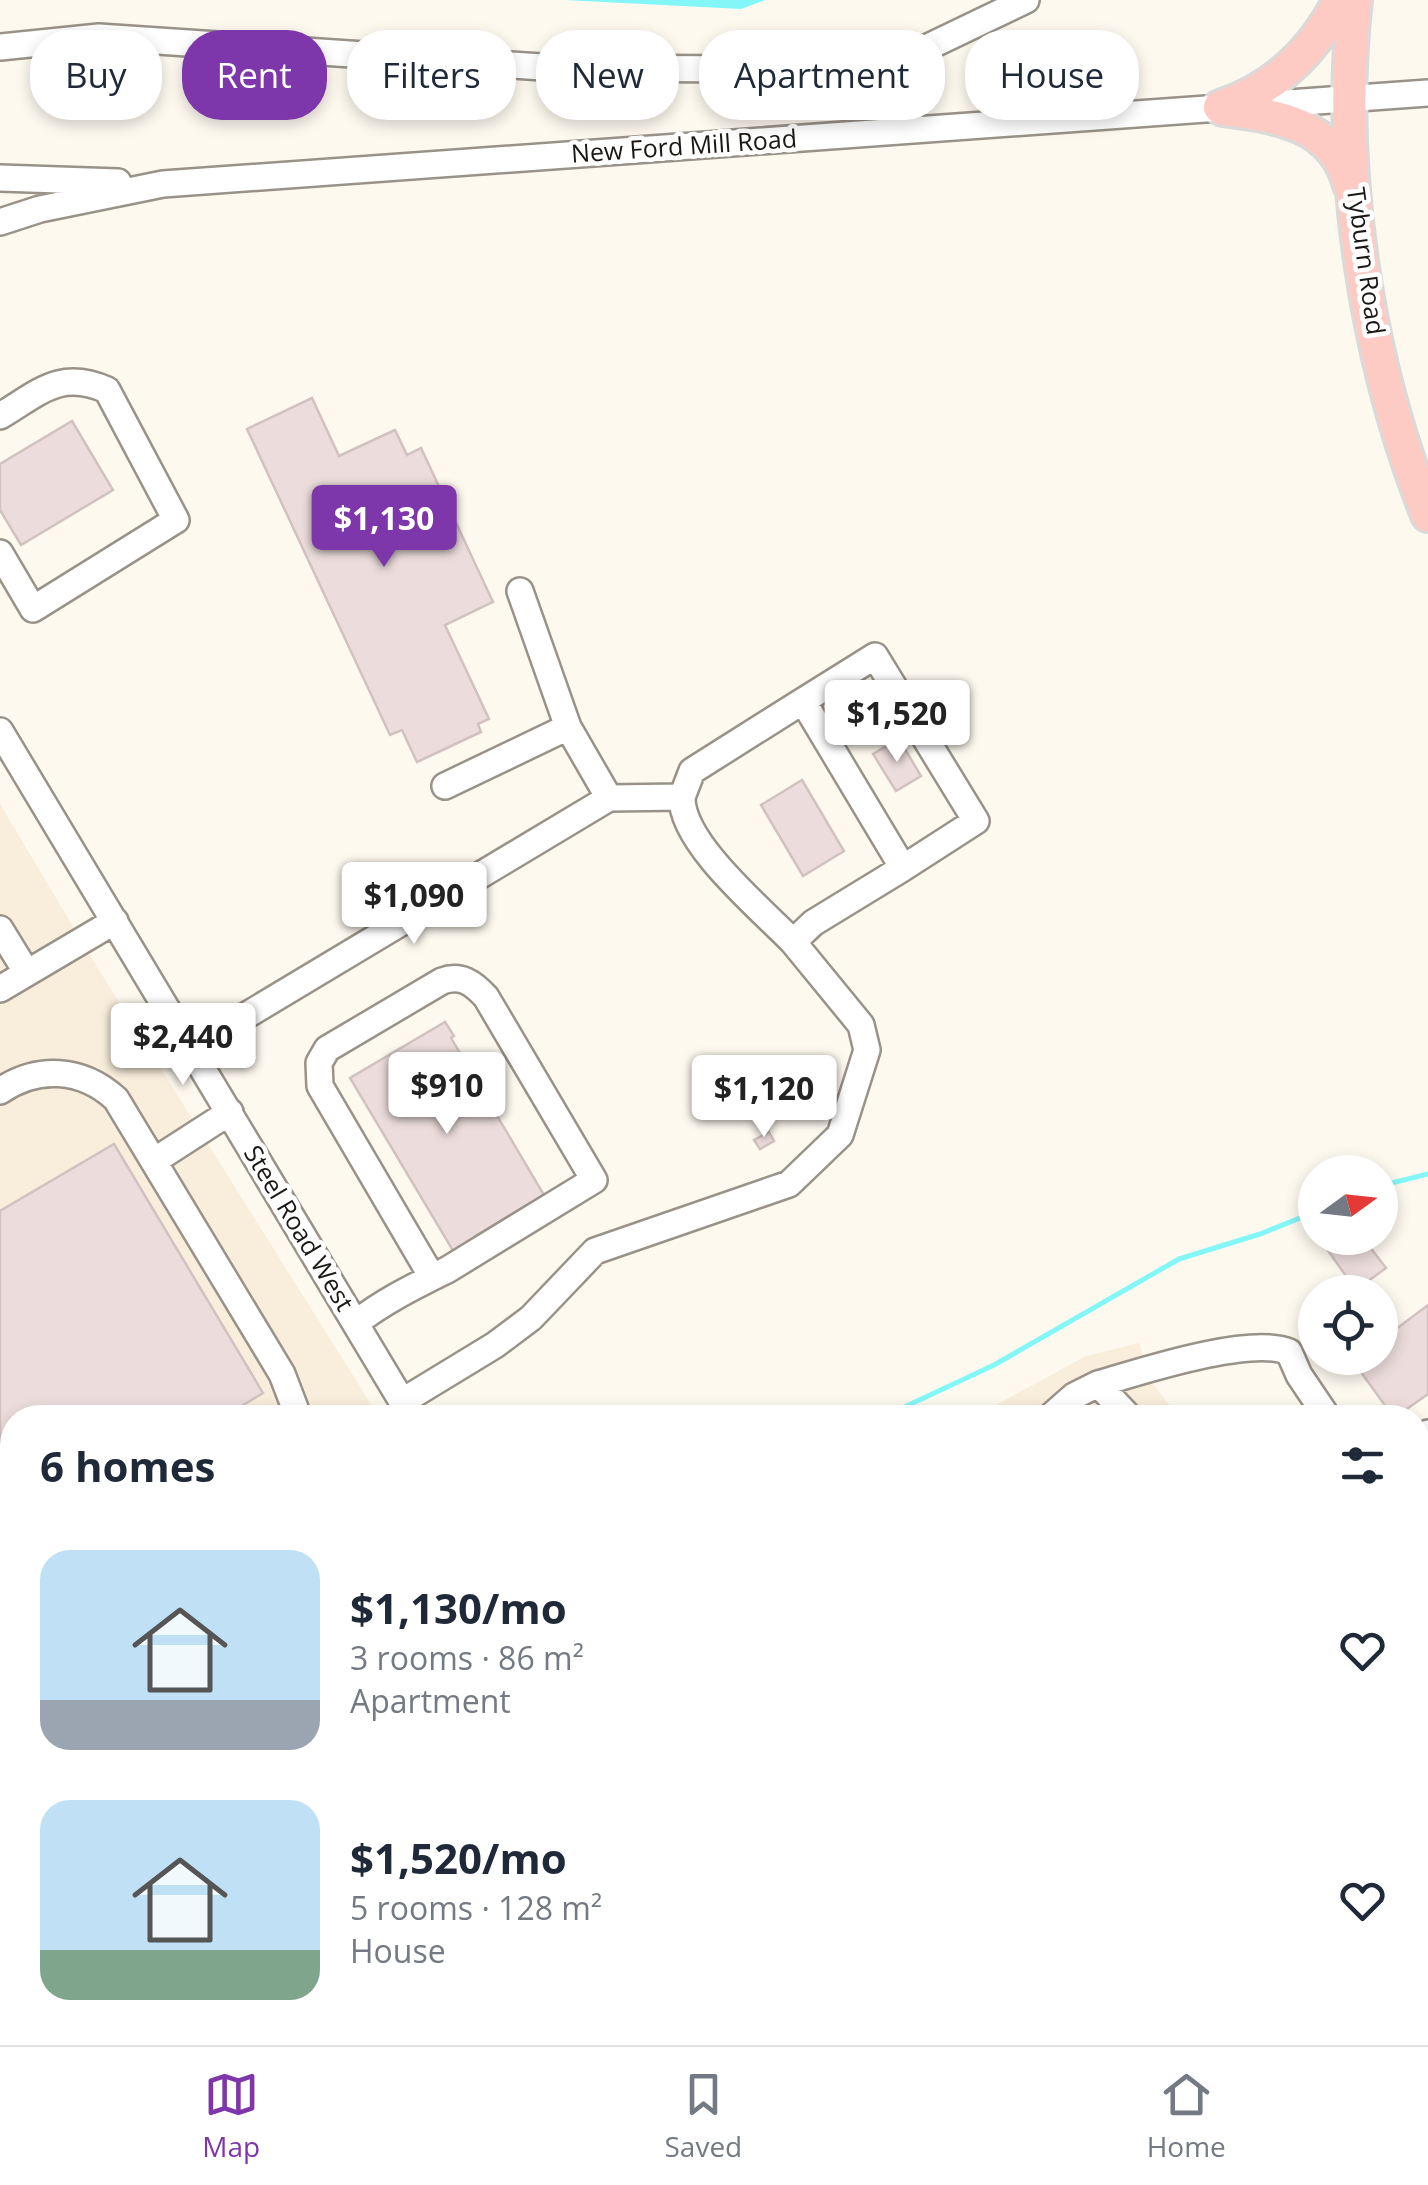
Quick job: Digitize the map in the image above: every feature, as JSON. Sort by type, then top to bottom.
[{"type":"main road","points":[[1218,109],[1243,100],[1290,69],[1317,39],[1340,0]]},
{"type":"main road","name":"Tyburn Road","points":[[1355,0],[1362,99],[1391,302],[1428,451]]},
{"type":"main road","name":"Tyburn Road","points":[[1378,0],[1362,99],[1357,210],[1366,280],[1391,404],[1428,515]]},
{"type":"main road","points":[[1218,109],[1282,117],[1316,135],[1342,161],[1357,210]]},
{"type":"street","points":[[0,47],[99,37],[556,68],[753,69],[926,48],[1026,0]]},
{"type":"street","name":"New Ford Mill Road","points":[[0,222],[163,184],[1428,93]]},
{"type":"street","points":[[0,178],[163,184]]},
{"type":"street","points":[[0,416],[58,382],[83,381],[106,390],[176,520],[33,609],[8,585],[0,552]]},
{"type":"street","points":[[520,591],[568,728],[609,798]]},
{"type":"street","points":[[413,1405],[519,1327],[596,1251],[789,1184],[840,1135],[867,1050],[861,1024],[793,942],[704,849],[682,810],[682,797],[692,770],[876,656],[976,821],[813,923],[793,942]]},
{"type":"street","points":[[803,701],[903,868]]},
{"type":"street","points":[[445,786],[568,728]]},
{"type":"street","name":"Steel Road West","points":[[2,736],[406,1405]]},
{"type":"street","points":[[192,1048],[609,798],[682,797]]},
{"type":"street","points":[[0,990],[115,920]]},
{"type":"street","points":[[0,929],[26,974]]},
{"type":"street","points":[[356,1323],[384,1302],[432,1277],[594,1180],[486,996],[468,980],[458,977],[442,980],[327,1049],[318,1069],[320,1086],[432,1277]]},
{"type":"street","points":[[0,1092],[32,1075],[71,1074],[88,1079],[116,1100],[282,1374],[294,1405]]},
{"type":"street","points":[[154,1162],[230,1112]]},
{"type":"street","points":[[1065,1405],[1098,1384],[1164,1364],[1256,1348],[1289,1352],[1319,1405]]},
{"type":"street","points":[[1098,1384],[1118,1405]]},
{"type":"shaded area","points":[[0,804],[99,970],[371,1405],[0,1405]]},
{"type":"shaded area","points":[[1139,1343],[1152,1383],[1169,1405],[996,1405],[1086,1356]]},
{"type":"water","points":[[565,0],[765,0],[741,9]]},
{"type":"building","points":[[312,398],[339,456],[395,430],[407,455],[421,448],[493,602],[445,625],[489,719],[478,724],[481,732],[417,762],[402,730],[390,735],[247,429]]},
{"type":"building","points":[[72,421],[113,490],[21,545],[0,510],[0,464]]},
{"type":"building","points":[[870,693],[890,727],[874,736],[854,702]]},
{"type":"building","points":[[899,739],[921,776],[896,791],[873,754]]},
{"type":"building","points":[[802,780],[844,851],[803,876],[761,805]]},
{"type":"building","points":[[445,1022],[544,1195],[475,1236],[478,1240],[455,1254],[350,1078]]},
{"type":"building","points":[[769,1132],[774,1141],[760,1149],[754,1140]]},
{"type":"building","points":[[114,1144],[263,1393],[243,1405],[0,1405],[0,1211]]},
{"type":"building","points":[[1331,1255],[1376,1255],[1386,1268],[1376,1275],[1345,1275]]},
{"type":"building","points":[[1428,1305],[1428,1394],[1412,1405],[1385,1405],[1363,1375],[1398,1375],[1398,1328]]},
{"type":"waterway","points":[[1398,1182],[1428,1174]]},
{"type":"waterway","points":[[909,1405],[994,1365],[1179,1259],[1298,1219]]}]
